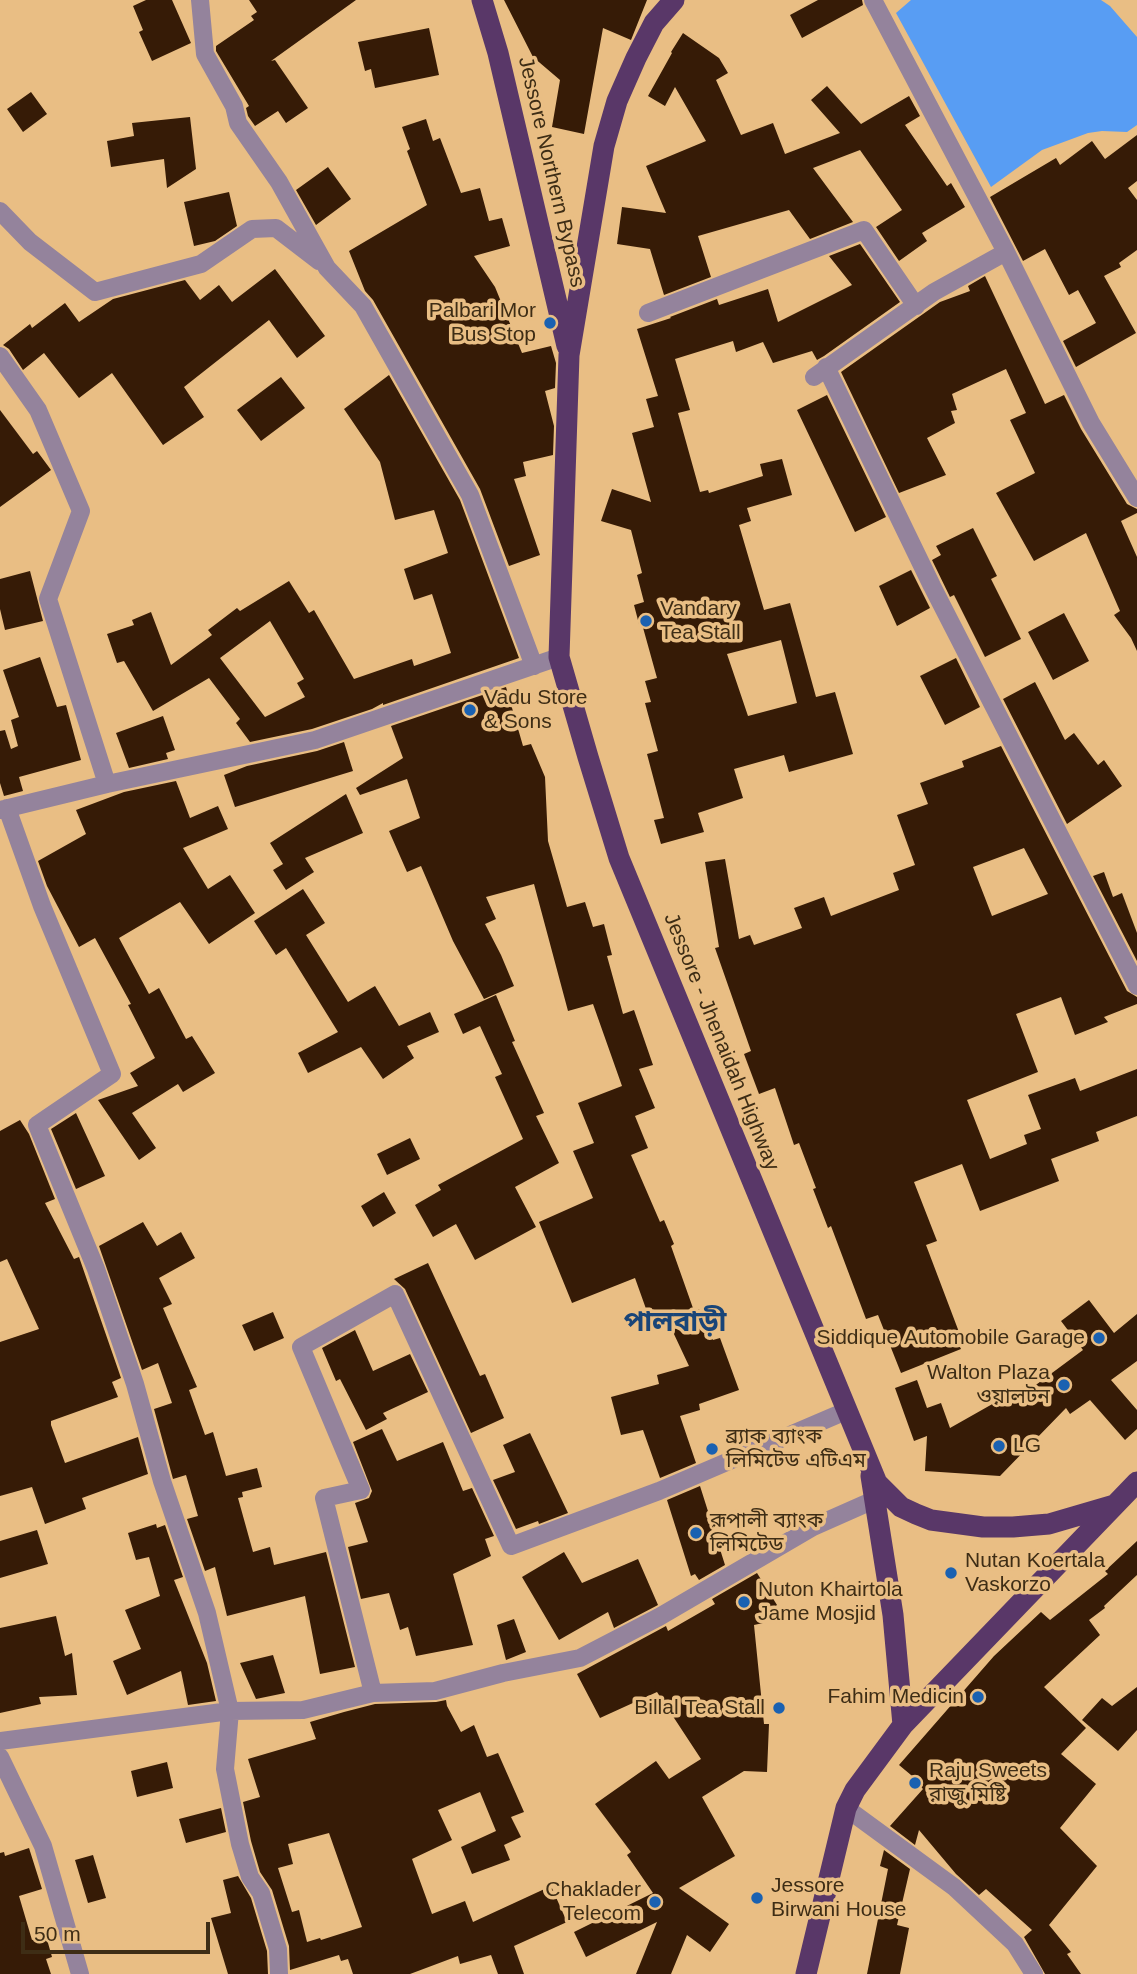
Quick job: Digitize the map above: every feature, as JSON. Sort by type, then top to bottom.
[{"type":"highway","name":"Jessore Northern Bypass","points":[[482,0],[498,53],[569,355]]},
{"type":"highway","points":[[569,355],[607,135],[636,58],[654,23],[674,0]]},
{"type":"highway","name":"Jessore - Jhenaidah Highway","points":[[569,355],[559,657],[619,858],[870,1470],[877,1483],[901,1507],[931,1520],[983,1527],[1029,1526],[1049,1524],[1114,1505]]},
{"type":"highway","points":[[870,1470],[893,1615],[903,1725]]},
{"type":"highway","points":[[806,1974],[846,1808],[855,1790],[903,1725],[1137,1482]]},
{"type":"street","points":[[200,0],[205,54],[234,107],[238,123],[279,181],[327,268]]},
{"type":"street","points":[[873,0],[1006,252],[1091,423],[1137,498]]},
{"type":"street","points":[[0,211],[30,242],[95,292],[201,264],[252,229],[276,228],[327,268],[362,306],[470,495],[534,666]]},
{"type":"street","points":[[648,313],[863,230],[916,306]]},
{"type":"street","points":[[1006,252],[934,292],[820,372],[1137,986]]},
{"type":"street","points":[[0,356],[38,411],[81,511],[48,599],[107,784]]},
{"type":"street","points":[[279,1974],[278,1949],[261,1893],[250,1877],[240,1844],[225,1769],[230,1711],[207,1613],[162,1481],[135,1384],[96,1269],[37,1125],[112,1074],[3,809],[315,740],[559,657]]},
{"type":"street","points":[[373,1693],[324,1498],[362,1490],[301,1346],[395,1294],[511,1546],[659,1491],[846,1411]]},
{"type":"street","points":[[0,1741],[230,1711],[303,1710],[373,1693],[435,1691],[503,1673],[580,1658],[659,1617],[813,1527],[874,1500]]},
{"type":"street","points":[[0,1757],[43,1846],[80,1974]]},
{"type":"street","points":[[846,1808],[954,1887],[1016,1944],[1034,1974]]},
{"type":"water","points":[[911,0],[1101,0],[1110,6],[1137,37],[1137,125],[1127,132],[1088,133],[1042,150],[991,187],[896,13]]},
{"type":"building","points":[[146,0],[172,0],[191,43],[152,61],[139,32],[143,30],[133,6]]},
{"type":"building","points":[[249,0],[356,0],[271,61],[275,60],[308,108],[286,123],[278,111],[255,126],[248,116],[246,108],[249,106],[216,51],[216,46],[254,20],[251,16],[257,12]]},
{"type":"building","points":[[504,0],[647,0],[631,40],[603,28],[584,134],[552,127],[560,80],[533,57]]},
{"type":"building","points":[[818,0],[862,0],[863,5],[802,38],[790,15]]},
{"type":"building","points":[[429,28],[439,75],[375,88],[371,69],[365,71],[358,42]]},
{"type":"building","points":[[683,33],[719,58],[728,73],[716,80],[741,135],[773,123],[785,154],[840,133],[811,100],[827,86],[861,124],[909,96],[920,116],[905,125],[947,186],[951,183],[965,207],[922,233],[927,241],[899,261],[876,227],[902,210],[860,150],[813,168],[853,222],[810,239],[789,210],[698,236],[711,277],[664,295],[650,249],[617,244],[622,207],[666,213],[646,166],[706,141],[675,87],[665,106],[648,96]]},
{"type":"building","points":[[31,92],[47,114],[23,132],[7,109]]},
{"type":"building","points":[[190,117],[196,169],[167,188],[164,159],[111,167],[107,141],[134,136],[132,123]]},
{"type":"building","points":[[426,119],[433,141],[440,138],[461,193],[480,188],[489,221],[502,218],[510,246],[474,256],[495,287],[522,353],[551,346],[556,363],[555,388],[545,391],[554,426],[553,455],[523,462],[526,476],[514,479],[540,555],[509,566],[480,489],[373,300],[365,291],[349,251],[427,205],[407,151],[410,149],[402,127]]},
{"type":"building","points":[[1137,135],[1137,181],[1128,188],[1137,200],[1137,250],[1119,263],[1121,267],[1104,276],[1136,333],[1076,367],[1063,341],[1096,323],[1078,290],[1069,295],[1045,249],[1023,261],[990,197],[1056,158],[1060,165],[1092,141],[1105,159]]},
{"type":"building","points":[[328,167],[351,199],[316,225],[296,190]]},
{"type":"building","points":[[229,192],[237,226],[215,241],[194,246],[184,202]]},
{"type":"building","points":[[860,244],[900,302],[817,360],[812,351],[773,363],[763,342],[736,352],[733,341],[675,359],[690,410],[678,413],[700,492],[708,490],[709,493],[763,476],[760,464],[782,459],[792,495],[747,508],[751,521],[739,525],[764,610],[790,603],[816,697],[835,692],[853,754],[789,772],[784,755],[734,769],[743,798],[698,813],[704,832],[661,844],[654,820],[664,818],[647,754],[658,751],[645,703],[651,702],[645,681],[657,678],[634,605],[644,602],[637,575],[642,573],[631,530],[601,521],[612,489],[651,502],[632,433],[654,427],[646,399],[658,396],[637,329],[717,299],[719,305],[768,289],[778,322],[852,285],[829,256]],"holes":[[[781,640],[797,703],[748,716],[727,654]]]},
{"type":"building","points":[[275,269],[325,336],[297,358],[269,320],[184,387],[204,417],[163,445],[112,373],[79,398],[44,353],[23,370],[9,349],[3,345],[30,324],[32,328],[65,303],[79,322],[113,299],[185,280],[200,300],[219,285],[232,302]]},
{"type":"building","points":[[985,276],[1045,404],[1064,395],[1081,429],[1127,504],[1137,509],[1137,513],[1121,521],[1137,557],[1137,651],[1114,615],[1120,611],[1086,533],[1034,561],[996,493],[1035,473],[1010,420],[1026,413],[1006,369],[952,394],[957,410],[951,411],[955,423],[927,438],[946,475],[899,493],[841,372],[940,302],[970,291],[968,286]]},
{"type":"building","points":[[389,375],[460,500],[519,658],[312,729],[250,742],[236,723],[240,719],[209,678],[153,711],[124,661],[117,663],[107,634],[134,625],[132,620],[151,612],[171,665],[212,635],[208,630],[237,608],[240,611],[289,581],[309,613],[314,610],[354,679],[412,659],[414,666],[451,653],[432,594],[414,600],[404,569],[448,553],[434,510],[395,520],[380,462],[344,409]],"holes":[[[270,621],[304,679],[297,683],[305,697],[265,717],[220,658]]]},
{"type":"building","points":[[281,377],[305,408],[261,441],[237,410]]},
{"type":"building","points":[[827,395],[886,517],[855,532],[797,410]]},
{"type":"building","points":[[0,410],[33,454],[37,451],[51,470],[0,507]]},
{"type":"building","points":[[973,528],[997,576],[991,579],[1021,639],[985,657],[954,595],[950,597],[932,560],[941,555],[936,546]]},
{"type":"building","points":[[911,570],[930,608],[897,626],[879,586]]},
{"type":"building","points":[[30,571],[43,621],[5,630],[0,609],[0,579]]},
{"type":"building","points":[[1064,613],[1089,661],[1053,680],[1028,632]]},
{"type":"building","points":[[40,657],[57,707],[66,705],[81,760],[19,777],[23,791],[4,796],[0,783],[0,731],[5,730],[11,749],[18,746],[11,720],[19,717],[3,670]]},
{"type":"building","points":[[956,658],[980,707],[945,725],[920,676]]},
{"type":"building","points":[[1035,682],[1065,740],[1074,733],[1098,765],[1104,760],[1122,786],[1067,824],[1003,699]]},
{"type":"building","points":[[506,687],[523,746],[531,744],[545,777],[548,841],[567,907],[585,902],[593,927],[604,924],[612,955],[607,956],[623,1014],[634,1010],[653,1065],[639,1069],[655,1108],[635,1116],[648,1148],[631,1155],[660,1222],[664,1220],[674,1244],[671,1246],[694,1311],[699,1309],[713,1340],[720,1338],[739,1390],[699,1404],[700,1410],[680,1416],[696,1463],[660,1478],[643,1430],[621,1435],[611,1397],[659,1384],[657,1375],[689,1366],[665,1315],[650,1320],[635,1278],[572,1303],[539,1222],[593,1198],[573,1151],[594,1143],[578,1103],[622,1086],[593,1004],[568,1011],[534,884],[486,897],[496,919],[485,924],[514,986],[484,999],[453,941],[421,866],[407,872],[389,831],[420,818],[407,779],[360,795],[356,788],[403,758],[391,726]]},
{"type":"building","points":[[163,716],[175,750],[166,753],[168,759],[129,768],[116,733]]},
{"type":"building","points":[[344,742],[353,771],[235,807],[224,775],[247,766],[317,751]]},
{"type":"building","points":[[1001,746],[1127,991],[1137,997],[1137,1004],[1104,1017],[1108,1022],[1075,1035],[1061,997],[1016,1014],[1038,1072],[967,1100],[990,1159],[1027,1144],[1024,1135],[1041,1129],[1028,1095],[1075,1078],[1080,1091],[1137,1069],[1137,1116],[1096,1132],[1099,1141],[1051,1159],[1059,1181],[980,1211],[962,1164],[914,1182],[937,1241],[926,1245],[962,1340],[958,1342],[961,1349],[901,1373],[878,1315],[866,1319],[831,1226],[828,1228],[813,1189],[816,1188],[799,1143],[794,1145],[775,1088],[759,1094],[744,1054],[751,1051],[715,948],[719,947],[705,862],[725,859],[739,939],[750,935],[754,945],[802,928],[794,908],[824,897],[831,916],[899,890],[893,873],[915,865],[897,815],[928,804],[920,783],[964,767],[962,761]],"holes":[[[1024,848],[1048,894],[992,916],[973,867]]]},
{"type":"building","points":[[176,781],[190,818],[218,806],[228,829],[183,848],[208,889],[230,875],[255,913],[209,944],[180,902],[119,938],[149,994],[159,988],[186,1039],[192,1036],[215,1073],[183,1092],[178,1084],[132,1113],[156,1148],[139,1160],[98,1100],[138,1086],[130,1073],[155,1058],[128,1005],[131,1004],[95,938],[79,947],[47,886],[38,861],[86,834],[76,810],[124,792]]},
{"type":"building","points":[[346,794],[363,833],[305,858],[314,872],[286,890],[273,870],[283,864],[270,843]]},
{"type":"building","points":[[1104,872],[1113,897],[1122,893],[1137,933],[1137,961],[1093,876]]},
{"type":"building","points":[[303,889],[325,923],[306,935],[348,1002],[375,986],[399,1026],[430,1012],[439,1032],[407,1046],[414,1058],[383,1079],[361,1047],[308,1073],[298,1053],[338,1032],[286,948],[276,955],[254,921]]},
{"type":"building","points":[[496,995],[515,1041],[512,1042],[544,1113],[536,1116],[559,1163],[515,1187],[536,1227],[475,1260],[456,1224],[433,1237],[415,1205],[441,1190],[438,1185],[523,1139],[495,1077],[502,1074],[480,1026],[463,1034],[454,1014]]},
{"type":"building","points":[[76,1113],[105,1176],[76,1189],[51,1129]]},
{"type":"building","points":[[20,1120],[29,1134],[55,1199],[45,1203],[74,1259],[79,1257],[121,1378],[112,1382],[118,1397],[51,1421],[51,1425],[65,1463],[138,1437],[148,1474],[82,1498],[86,1509],[45,1524],[32,1487],[0,1496],[0,1342],[39,1329],[7,1259],[0,1262],[0,1131]]},
{"type":"building","points":[[410,1138],[420,1159],[387,1175],[377,1154]]},
{"type":"building","points":[[384,1192],[396,1213],[373,1227],[361,1206]]},
{"type":"building","points":[[143,1222],[157,1246],[181,1232],[195,1258],[159,1278],[172,1304],[163,1308],[197,1387],[189,1390],[205,1435],[213,1432],[226,1476],[257,1468],[262,1487],[242,1492],[243,1497],[238,1498],[253,1552],[270,1547],[274,1565],[326,1552],[355,1667],[320,1674],[305,1596],[227,1616],[215,1567],[205,1571],[187,1519],[198,1516],[186,1475],[173,1479],[154,1409],[172,1403],[158,1363],[142,1370],[99,1246]]},
{"type":"building","points":[[428,1263],[480,1376],[485,1374],[504,1418],[471,1433],[405,1289],[394,1279]]},
{"type":"building","points":[[1089,1300],[1114,1333],[1137,1314],[1137,1361],[1111,1380],[1137,1410],[1137,1429],[1125,1440],[1090,1400],[1070,1414],[1066,1408],[1000,1476],[925,1471],[927,1436],[914,1441],[895,1388],[917,1380],[927,1408],[941,1403],[950,1428],[1026,1385],[1029,1390],[1083,1350],[1061,1321]]},
{"type":"building","points":[[273,1312],[284,1338],[254,1351],[242,1325]]},
{"type":"building","points":[[355,1330],[373,1371],[410,1354],[428,1392],[383,1413],[387,1419],[366,1430],[340,1379],[336,1381],[322,1348]]},
{"type":"building","points":[[382,1429],[397,1461],[443,1442],[463,1491],[472,1488],[494,1536],[485,1539],[491,1556],[453,1574],[473,1645],[416,1656],[408,1627],[400,1630],[389,1593],[361,1599],[348,1547],[368,1542],[355,1503],[369,1498],[372,1491],[353,1442]]},
{"type":"building","points":[[530,1433],[568,1513],[516,1529],[493,1480],[515,1472],[503,1445]]},
{"type":"building","name":"রূপালী ব্যাংক লিমিটেড","points":[[700,1486],[725,1565],[699,1580],[695,1574],[691,1576],[667,1500]]},
{"type":"building","points":[[156,1524],[157,1528],[165,1525],[183,1577],[174,1580],[207,1663],[216,1701],[188,1705],[181,1671],[127,1695],[113,1661],[141,1649],[125,1610],[160,1596],[149,1557],[136,1560],[128,1533]]},
{"type":"building","points":[[37,1530],[48,1564],[0,1578],[0,1541]]},
{"type":"building","points":[[1137,1541],[1137,1575],[1104,1606],[1105,1608],[1089,1620],[1100,1635],[1044,1687],[1086,1728],[1061,1754],[1096,1784],[1060,1828],[1097,1866],[1049,1925],[1071,1952],[1067,1954],[1081,1974],[1045,1974],[1024,1937],[1032,1930],[986,1889],[979,1895],[956,1874],[919,1830],[915,1845],[890,1826],[923,1789],[923,1785],[899,1765],[994,1656],[1041,1612],[1050,1620],[1108,1574],[1105,1571]]},
{"type":"building","points":[[564,1552],[582,1583],[638,1559],[658,1605],[614,1628],[608,1612],[559,1640],[522,1577]]},
{"type":"building","points":[[757,1573],[777,1605],[766,1614],[763,1623],[754,1625],[764,1724],[769,1724],[767,1772],[744,1771],[702,1797],[735,1856],[679,1888],[729,1924],[710,1952],[687,1935],[671,1974],[636,1974],[657,1922],[586,1957],[574,1932],[653,1893],[627,1855],[631,1852],[595,1804],[656,1761],[669,1779],[701,1759],[657,1692],[600,1718],[577,1674],[666,1626],[668,1631],[715,1604],[712,1599]]},
{"type":"building","points":[[56,1616],[65,1656],[72,1653],[77,1695],[39,1697],[41,1704],[0,1713],[0,1628]]},
{"type":"building","points":[[514,1619],[526,1652],[506,1660],[497,1625]]},
{"type":"building","points":[[273,1655],[285,1693],[256,1699],[240,1663]]},
{"type":"building","points":[[1137,1687],[1137,1730],[1118,1751],[1082,1720],[1102,1698],[1112,1706]]},
{"type":"building","points":[[446,1700],[461,1732],[474,1725],[487,1757],[498,1753],[524,1812],[511,1817],[521,1837],[504,1845],[510,1860],[472,1874],[461,1847],[496,1831],[480,1792],[438,1810],[452,1840],[412,1859],[432,1914],[465,1901],[473,1922],[551,1886],[567,1922],[514,1946],[524,1974],[498,1974],[491,1955],[460,1964],[458,1956],[410,1974],[353,1974],[348,1959],[341,1961],[339,1955],[290,1970],[289,1946],[272,1890],[260,1872],[243,1802],[260,1797],[248,1759],[316,1739],[310,1722],[375,1704]],"holes":[[[329,1833],[362,1927],[307,1942],[299,1910],[292,1912],[278,1868],[293,1864],[288,1844]]]},
{"type":"building","points":[[167,1762],[173,1788],[137,1797],[131,1771]]},
{"type":"building","points":[[221,1808],[226,1832],[186,1843],[179,1819]]},
{"type":"building","points":[[29,1848],[42,1889],[19,1896],[32,1940],[46,1936],[52,1957],[46,1959],[51,1974],[0,1974],[0,1853],[4,1852],[5,1856]]},
{"type":"building","points":[[884,1850],[910,1869],[897,1925],[909,1928],[900,1974],[867,1974],[888,1869],[880,1866]]},
{"type":"building","points":[[93,1855],[106,1898],[88,1903],[75,1860]]},
{"type":"building","points":[[238,1876],[251,1898],[267,1951],[268,1974],[228,1974],[211,1918],[231,1913],[223,1880]]},
{"type":"place","name":"Palbari Mor Bus Stop","points":[[550,323]]},
{"type":"place","name":"Vandary Tea Stall","points":[[646,621]]},
{"type":"place","name":"Vadu Store & Sons","points":[[470,710]]},
{"type":"place","name":"Siddique Automobile Garage","points":[[1099,1338]]},
{"type":"place","name":"Walton Plaza ওয়ালটন","points":[[1064,1385]]},
{"type":"place","name":"LG","points":[[999,1446]]},
{"type":"place","name":"ব্র্যাক ব্যাংক লিমিটেড এটিএম","points":[[712,1449]]},
{"type":"place","name":"রূপালী ব্যাংক লিমিটেড","points":[[696,1533]]},
{"type":"place","name":"Nutan Koertala Vaskorzo","points":[[951,1573]]},
{"type":"place","name":"Nuton Khairtola Jame Mosjid","points":[[744,1602]]},
{"type":"place","name":"Fahim Medicin","points":[[978,1697]]},
{"type":"place","name":"Billal Tea Stall","points":[[779,1708]]},
{"type":"place","name":"Raju Sweets রাজু মিষ্টি","points":[[915,1783]]},
{"type":"place","name":"Jessore Birwani House","points":[[757,1898]]},
{"type":"place","name":"Chaklader Telecom","points":[[655,1902]]},
{"type":"district","name":"পালবাড়ী","points":[[675,1323]]}]
